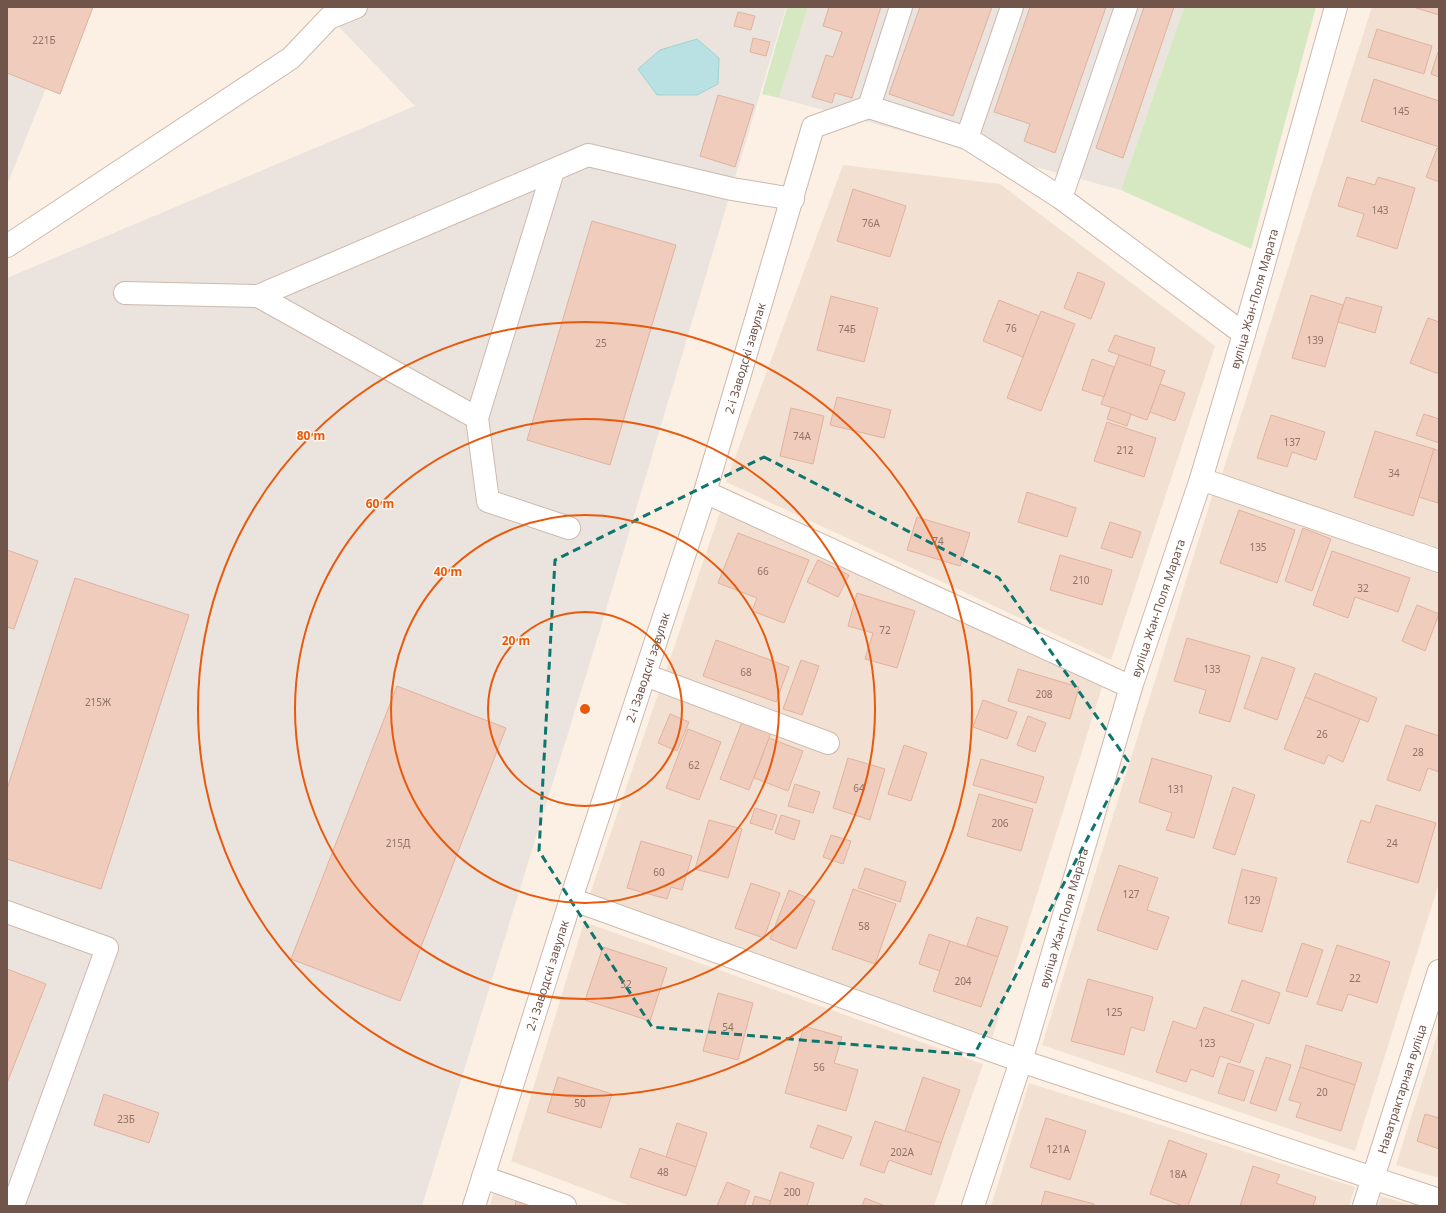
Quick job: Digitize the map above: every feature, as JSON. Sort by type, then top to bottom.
[{"type":"street","points":[[7,246],[291,58],[330,12],[356,7]]},
{"type":"street","points":[[902,7],[869,107],[967,138],[1061,198],[1244,334]]},
{"type":"street","points":[[967,138],[1012,7]]},
{"type":"street","points":[[1061,198],[1126,7]]},
{"type":"street","name":"вуліца Жан-Поля Марата","points":[[973,1206],[1021,1061],[1131,687],[1201,479],[1244,334],[1336,7]]},
{"type":"street","name":"2-і Заводскі завулак","points":[[474,1206],[571,899],[705,492],[793,199],[813,127],[869,107]]},
{"type":"street","points":[[125,293],[258,296],[588,156],[732,189],[793,199]]},
{"type":"street","points":[[552,171],[477,418],[488,501],[569,528]]},
{"type":"street","points":[[258,296],[477,418]]},
{"type":"street","points":[[1201,479],[1439,561]]},
{"type":"street","points":[[705,492],[1131,687]]},
{"type":"street","points":[[645,675],[828,743]]},
{"type":"street","points":[[571,899],[1021,1061],[1372,1180],[1439,1200]]},
{"type":"street","points":[[7,912],[107,948],[13,1206]]},
{"type":"street","name":"Наватрактарная вуліца","points":[[1364,1206],[1439,971]]},
{"type":"street","points":[[483,1177],[565,1206]]},
{"type":"highlighted area","points":[[764,457],[999,578],[1128,761],[974,1055],[652,1027],[539,851],[555,560]]},
{"type":"shaded area","points":[[7,7],[93,7],[60,94],[46,88],[7,185]]},
{"type":"shaded area","points":[[320,7],[786,7],[599,633],[422,1206],[7,1206],[7,278],[415,106]]},
{"type":"shaded area","points":[[808,7],[1184,7],[1121,190],[779,98]]},
{"type":"shaded area","points":[[1372,7],[1439,7],[1439,548],[1222,474]]},
{"type":"shaded area","points":[[843,165],[1000,184],[1215,346],[1111,660],[726,482]]},
{"type":"shaded area","points":[[1214,490],[1439,569],[1439,883],[1355,1151],[1042,1045]]},
{"type":"shaded area","points":[[720,512],[1103,684],[992,1038],[590,894]]},
{"type":"shaded area","points":[[584,922],[983,1064],[934,1206],[630,1206],[511,1161]]},
{"type":"shaded area","points":[[1439,1029],[1439,1178],[1396,1165]]},
{"type":"shaded area","points":[[1029,1083],[1355,1187],[1349,1206],[991,1206]]},
{"type":"shaded area","points":[[495,1188],[544,1206],[490,1206]]},
{"type":"shaded area","points":[[1381,1196],[1414,1206],[1378,1206]]},
{"type":"green space","points":[[787,7],[808,7],[779,98],[762,94]]},
{"type":"green space","points":[[1184,7],[1316,7],[1251,249],[1121,190]]},
{"type":"water","points":[[697,39],[719,58],[718,84],[697,95],[657,95],[638,69],[660,50]]},
{"type":"building","points":[[7,7],[93,7],[60,94],[7,73]]},
{"type":"building","points":[[829,7],[881,7],[852,98],[835,93],[832,103],[812,97],[826,55],[833,57],[842,32],[823,26]]},
{"type":"building","points":[[920,7],[992,7],[953,116],[889,94]]},
{"type":"building","points":[[1030,7],[1106,7],[1055,153],[1024,141],[1030,124],[994,112]]},
{"type":"building","points":[[1144,7],[1174,7],[1123,158],[1096,148]]},
{"type":"building","points":[[1413,7],[1439,7],[1439,15]]},
{"type":"building","points":[[738,12],[755,16],[751,30],[734,26]]},
{"type":"building","points":[[1377,29],[1432,46],[1424,74],[1368,57]]},
{"type":"building","points":[[753,38],[770,42],[766,56],[750,52]]},
{"type":"building","points":[[1439,52],[1439,77],[1431,74]]},
{"type":"building","points":[[1374,79],[1439,101],[1439,147],[1361,121]]},
{"type":"building","points":[[718,95],[754,105],[735,167],[700,156]]},
{"type":"building","points":[[1437,148],[1439,149],[1439,182],[1426,177]]},
{"type":"building","points":[[1347,177],[1375,185],[1378,177],[1415,188],[1397,249],[1357,236],[1364,214],[1338,206]]},
{"type":"building","points":[[853,189],[906,206],[890,257],[837,241]]},
{"type":"building","points":[[592,221],[676,245],[610,465],[527,440]]},
{"type":"building","points":[[1078,272],[1105,283],[1091,319],[1064,308]]},
{"type":"building","points":[[1311,295],[1343,305],[1325,367],[1292,358]]},
{"type":"building","points":[[831,296],[878,308],[864,362],[817,350]]},
{"type":"building","points":[[1346,297],[1382,307],[1375,333],[1338,322]]},
{"type":"building","points":[[999,300],[1039,316],[1023,357],[983,341]]},
{"type":"building","points":[[1041,311],[1075,324],[1041,411],[1007,398]]},
{"type":"building","points":[[1428,318],[1439,322],[1439,374],[1410,363]]},
{"type":"building","points":[[1115,335],[1155,348],[1150,366],[1108,351]]},
{"type":"building","points":[[1119,355],[1165,371],[1147,420],[1101,404]]},
{"type":"building","points":[[1092,359],[1114,367],[1104,397],[1082,390]]},
{"type":"building","points":[[1160,384],[1185,393],[1175,421],[1150,412]]},
{"type":"building","points":[[837,397],[891,410],[884,438],[830,425]]},
{"type":"building","points":[[1111,407],[1131,414],[1127,426],[1107,419]]},
{"type":"building","points":[[791,408],[824,416],[813,464],[780,456]]},
{"type":"building","points":[[1424,414],[1439,419],[1439,443],[1416,435]]},
{"type":"building","points":[[1271,415],[1325,432],[1316,460],[1292,452],[1287,467],[1257,458]]},
{"type":"building","points":[[1107,422],[1156,438],[1144,477],[1094,461]]},
{"type":"building","points":[[1375,431],[1434,449],[1413,516],[1354,497]]},
{"type":"building","points":[[1434,449],[1439,451],[1438,503],[1419,497]]},
{"type":"building","points":[[1027,492],[1076,508],[1067,537],[1018,522]]},
{"type":"building","points":[[1239,510],[1295,530],[1277,583],[1220,563]]},
{"type":"building","points":[[917,517],[970,533],[960,566],[907,550]]},
{"type":"building","points":[[1110,522],[1141,532],[1132,558],[1101,548]]},
{"type":"building","points":[[1303,528],[1331,539],[1312,591],[1285,581]]},
{"type":"building","points":[[738,533],[809,560],[784,623],[752,611],[757,598],[718,583]]},
{"type":"building","points":[[7,550],[38,561],[14,629],[7,627]]},
{"type":"building","points":[[1332,551],[1410,578],[1398,612],[1355,597],[1348,618],[1313,605]]},
{"type":"building","points":[[1060,555],[1112,570],[1102,605],[1050,590]]},
{"type":"building","points":[[818,560],[849,575],[838,597],[807,582]]},
{"type":"building","points":[[75,578],[189,615],[101,889],[7,859],[7,789]]},
{"type":"building","points":[[857,593],[915,611],[897,668],[865,659],[873,633],[848,626]]},
{"type":"building","points":[[1417,605],[1439,614],[1425,651],[1402,641]]},
{"type":"building","points":[[1187,638],[1250,656],[1230,722],[1199,713],[1206,690],[1174,681]]},
{"type":"building","points":[[716,640],[789,667],[776,702],[703,676]]},
{"type":"building","points":[[1262,657],[1295,668],[1277,720],[1244,708]]},
{"type":"building","points":[[801,660],[819,666],[802,715],[783,709]]},
{"type":"building","points":[[1018,669],[1079,687],[1070,719],[1008,701]]},
{"type":"building","points":[[1315,673],[1377,698],[1368,722],[1305,697]]},
{"type":"building","points":[[397,686],[506,728],[400,1001],[291,959]]},
{"type":"building","points":[[1305,697],[1360,719],[1343,762],[1328,755],[1324,764],[1284,749]]},
{"type":"building","points":[[983,700],[1017,712],[1007,739],[973,727]]},
{"type":"building","points":[[670,714],[689,722],[677,751],[658,743]]},
{"type":"building","points":[[1028,716],[1046,723],[1035,752],[1017,745]]},
{"type":"building","points":[[742,722],[771,733],[749,790],[720,779]]},
{"type":"building","points":[[1406,725],[1439,736],[1439,772],[1428,768],[1420,791],[1387,780]]},
{"type":"building","points":[[688,729],[721,742],[699,800],[666,788]]},
{"type":"building","points":[[769,738],[803,751],[788,791],[754,778]]},
{"type":"building","points":[[904,745],[927,753],[911,801],[888,794]]},
{"type":"building","points":[[848,758],[885,769],[870,820],[833,808]]},
{"type":"building","points":[[1152,758],[1212,776],[1194,838],[1166,830],[1172,813],[1139,802]]},
{"type":"building","points":[[981,759],[1044,777],[1036,803],[973,785]]},
{"type":"building","points":[[795,784],[820,792],[813,813],[788,806]]},
{"type":"building","points":[[1233,787],[1255,795],[1235,855],[1213,848]]},
{"type":"building","points":[[979,794],[1033,809],[1021,851],[967,836]]},
{"type":"building","points":[[1376,805],[1436,823],[1418,883],[1347,862],[1361,820],[1370,823]]},
{"type":"building","points":[[755,808],[777,815],[772,830],[750,823]]},
{"type":"building","points":[[781,815],[800,821],[794,840],[775,833]]},
{"type":"building","points":[[709,820],[742,829],[728,878],[695,869]]},
{"type":"building","points":[[831,835],[851,841],[843,864],[823,857]]},
{"type":"building","points":[[641,841],[692,856],[682,890],[671,887],[667,899],[627,888]]},
{"type":"building","points":[[1119,865],[1158,878],[1147,910],[1169,917],[1157,950],[1097,930]]},
{"type":"building","points":[[865,868],[906,882],[900,902],[858,888]]},
{"type":"building","points":[[1242,869],[1277,878],[1262,932],[1228,923]]},
{"type":"building","points":[[751,883],[780,893],[764,938],[735,928]]},
{"type":"building","points":[[853,889],[896,904],[875,964],[832,949]]},
{"type":"building","points":[[789,890],[815,901],[796,949],[770,939]]},
{"type":"building","points":[[977,917],[1008,927],[998,957],[967,946]]},
{"type":"building","points":[[929,934],[950,941],[940,971],[919,964]]},
{"type":"building","points":[[950,941],[998,957],[981,1007],[933,991]]},
{"type":"building","points":[[1302,943],[1323,950],[1307,997],[1286,991]]},
{"type":"building","points":[[1337,945],[1390,962],[1377,1003],[1348,994],[1342,1011],[1317,1004]]},
{"type":"building","points":[[603,947],[667,968],[650,1021],[585,1000]]},
{"type":"building","points":[[7,969],[46,984],[7,1083]]},
{"type":"building","points":[[1088,979],[1153,997],[1144,1031],[1131,1027],[1124,1055],[1071,1041]]},
{"type":"building","points":[[1242,980],[1280,993],[1269,1024],[1231,1011]]},
{"type":"building","points":[[718,993],[753,1003],[738,1060],[703,1051]]},
{"type":"building","points":[[1204,1007],[1254,1024],[1240,1063],[1220,1056],[1213,1077],[1191,1069],[1186,1082],[1156,1072],[1173,1021],[1196,1029]]},
{"type":"building","points":[[804,1026],[842,1037],[834,1063],[858,1070],[846,1111],[785,1093]]},
{"type":"building","points":[[1306,1045],[1362,1063],[1355,1085],[1300,1067]]},
{"type":"building","points":[[1266,1057],[1291,1065],[1276,1111],[1250,1103]]},
{"type":"building","points":[[1228,1063],[1254,1071],[1244,1101],[1218,1093]]},
{"type":"building","points":[[1300,1067],[1355,1085],[1341,1131],[1296,1117],[1301,1103],[1289,1100]]},
{"type":"building","points":[[558,1077],[612,1094],[601,1128],[547,1112]]},
{"type":"building","points":[[923,1077],[960,1090],[941,1143],[905,1131]]},
{"type":"building","points":[[104,1094],[159,1113],[149,1143],[94,1125]]},
{"type":"building","points":[[1425,1114],[1439,1118],[1439,1149],[1417,1141]]},
{"type":"building","points":[[1046,1118],[1086,1131],[1070,1180],[1030,1167]]},
{"type":"building","points":[[875,1121],[941,1143],[931,1175],[889,1160],[884,1173],[860,1165]]},
{"type":"building","points":[[677,1123],[707,1133],[696,1167],[666,1157]]},
{"type":"building","points":[[818,1125],[852,1137],[843,1159],[810,1147]]},
{"type":"building","points":[[1169,1140],[1207,1154],[1188,1206],[1183,1206],[1150,1194]]},
{"type":"building","points":[[640,1148],[696,1167],[686,1196],[630,1177]]},
{"type":"building","points":[[1253,1166],[1280,1175],[1276,1183],[1316,1197],[1313,1206],[1240,1206]]},
{"type":"building","points":[[780,1172],[814,1183],[807,1206],[769,1206]]},
{"type":"building","points":[[727,1182],[750,1191],[744,1206],[717,1206]]},
{"type":"building","points":[[1045,1191],[1094,1204],[1094,1206],[1041,1206]]},
{"type":"building","points":[[755,1196],[771,1201],[769,1206],[752,1206]]},
{"type":"building","points":[[865,1198],[885,1206],[862,1206]]},
{"type":"building","points":[[516,1201],[532,1206],[515,1206]]}]
